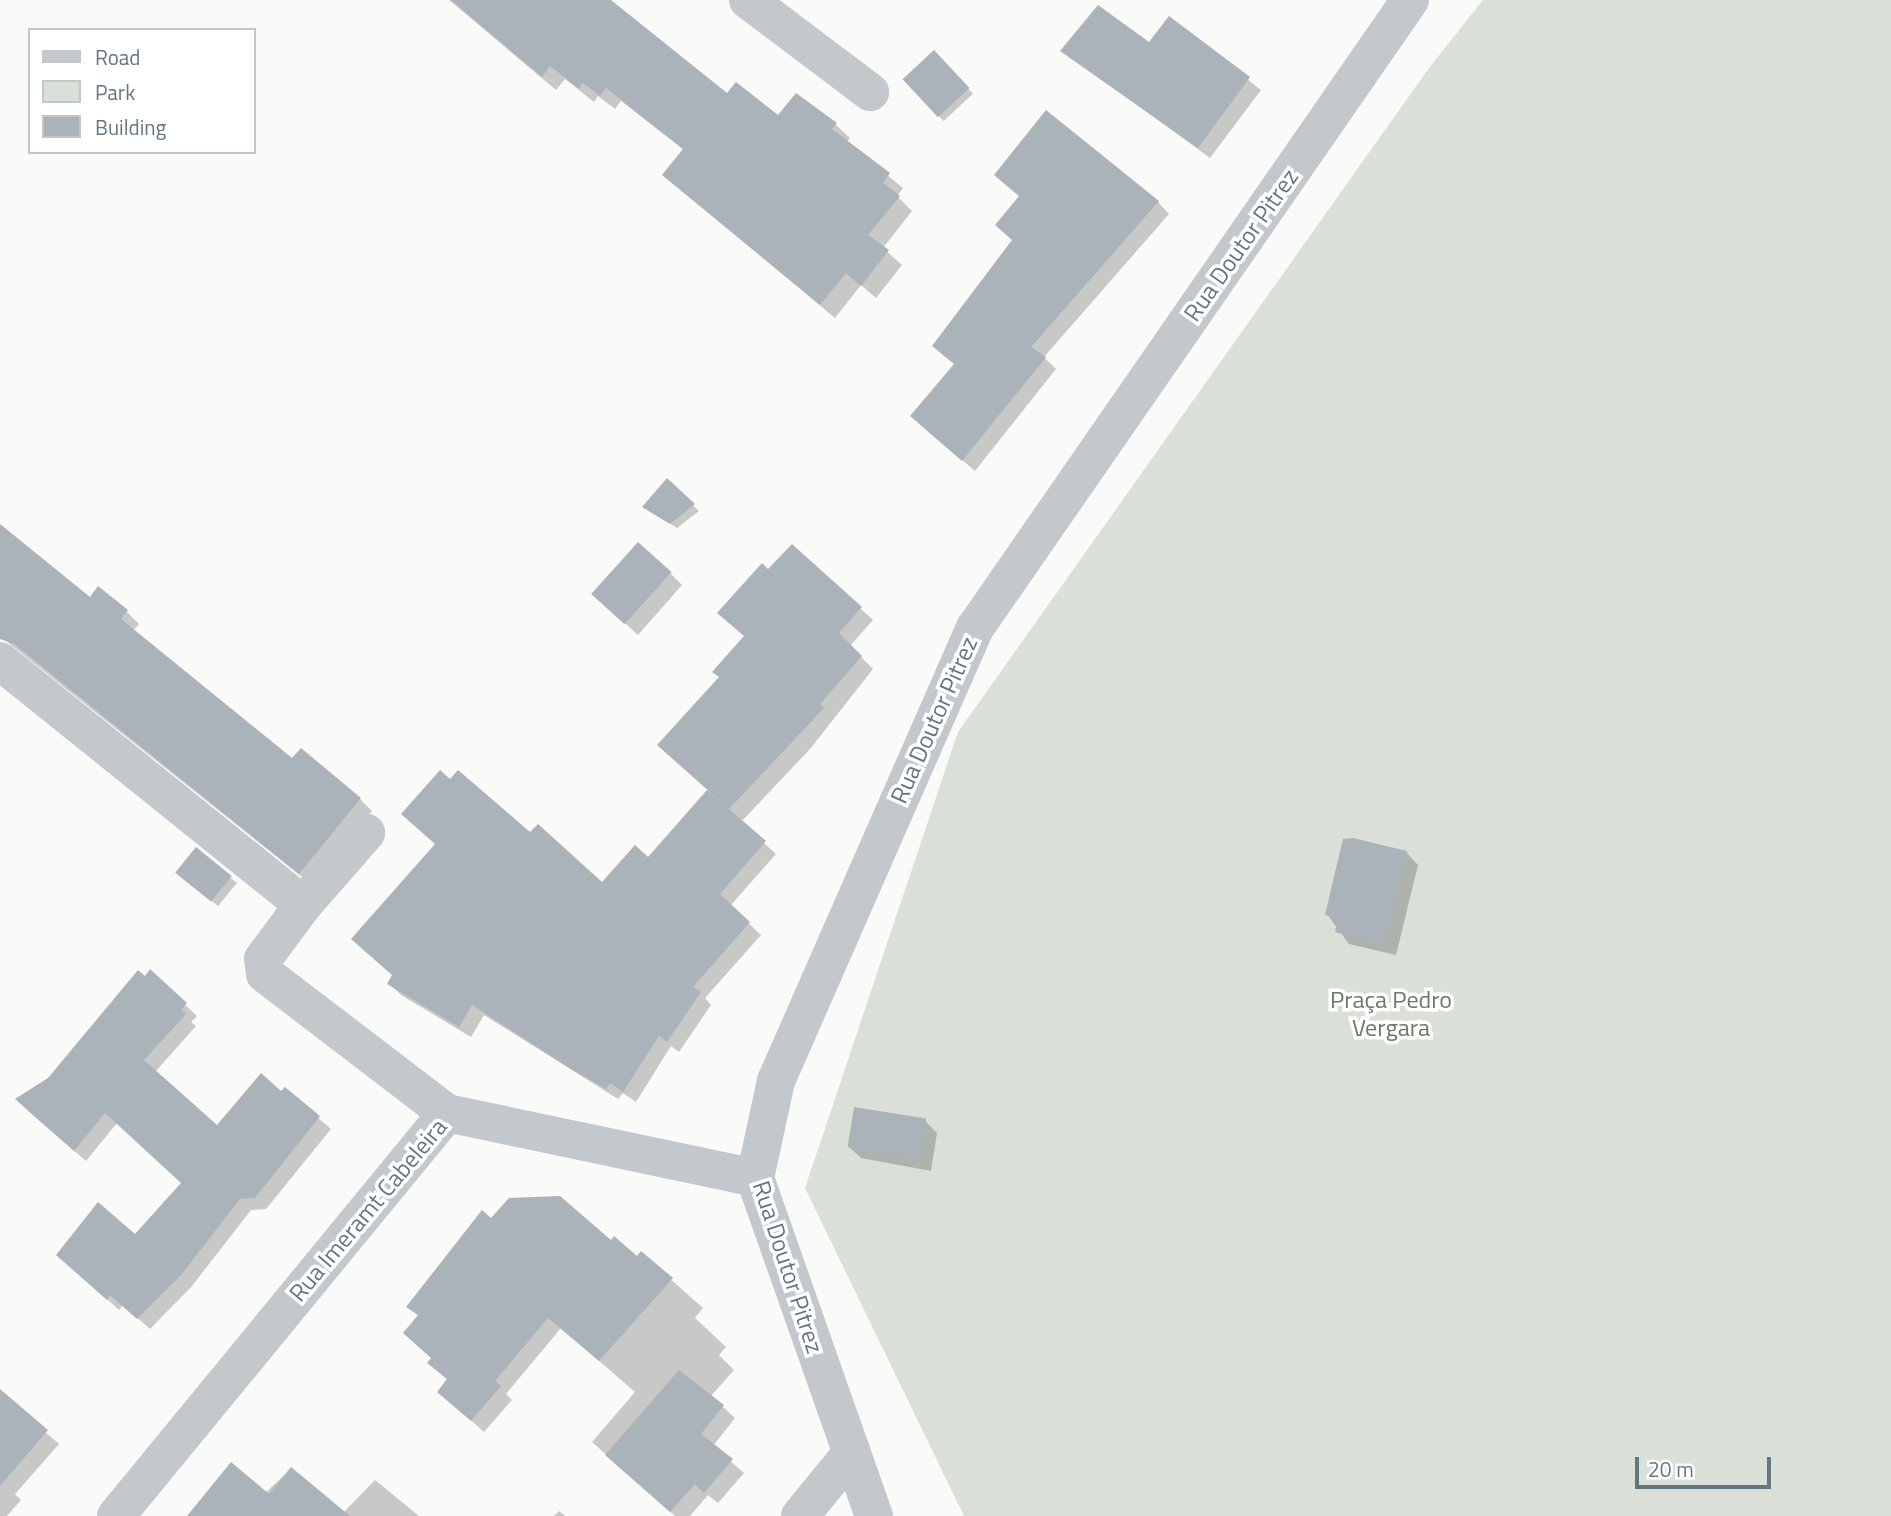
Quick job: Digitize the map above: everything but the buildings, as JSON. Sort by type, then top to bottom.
[{"type":"street","points":[[748,0],[870,92]]},
{"type":"street","name":"Rua Doutor Pitrez","points":[[874,1516],[850,1455],[755,1178],[776,1081],[975,628],[1410,0]]},
{"type":"street","points":[[0,662],[303,905]]},
{"type":"street","points":[[366,833],[303,905],[268,951],[262,967],[271,980],[447,1113]]},
{"type":"street","name":"Rua Imeramt Cabeleira","points":[[116,1516],[447,1113],[755,1178]]},
{"type":"street","points":[[800,1516],[850,1455]]},
{"type":"green space","name":"Praça Pedro Vergara","points":[[1483,0],[1891,0],[1891,1516],[964,1516],[805,1188],[958,732],[1429,68]]}]
